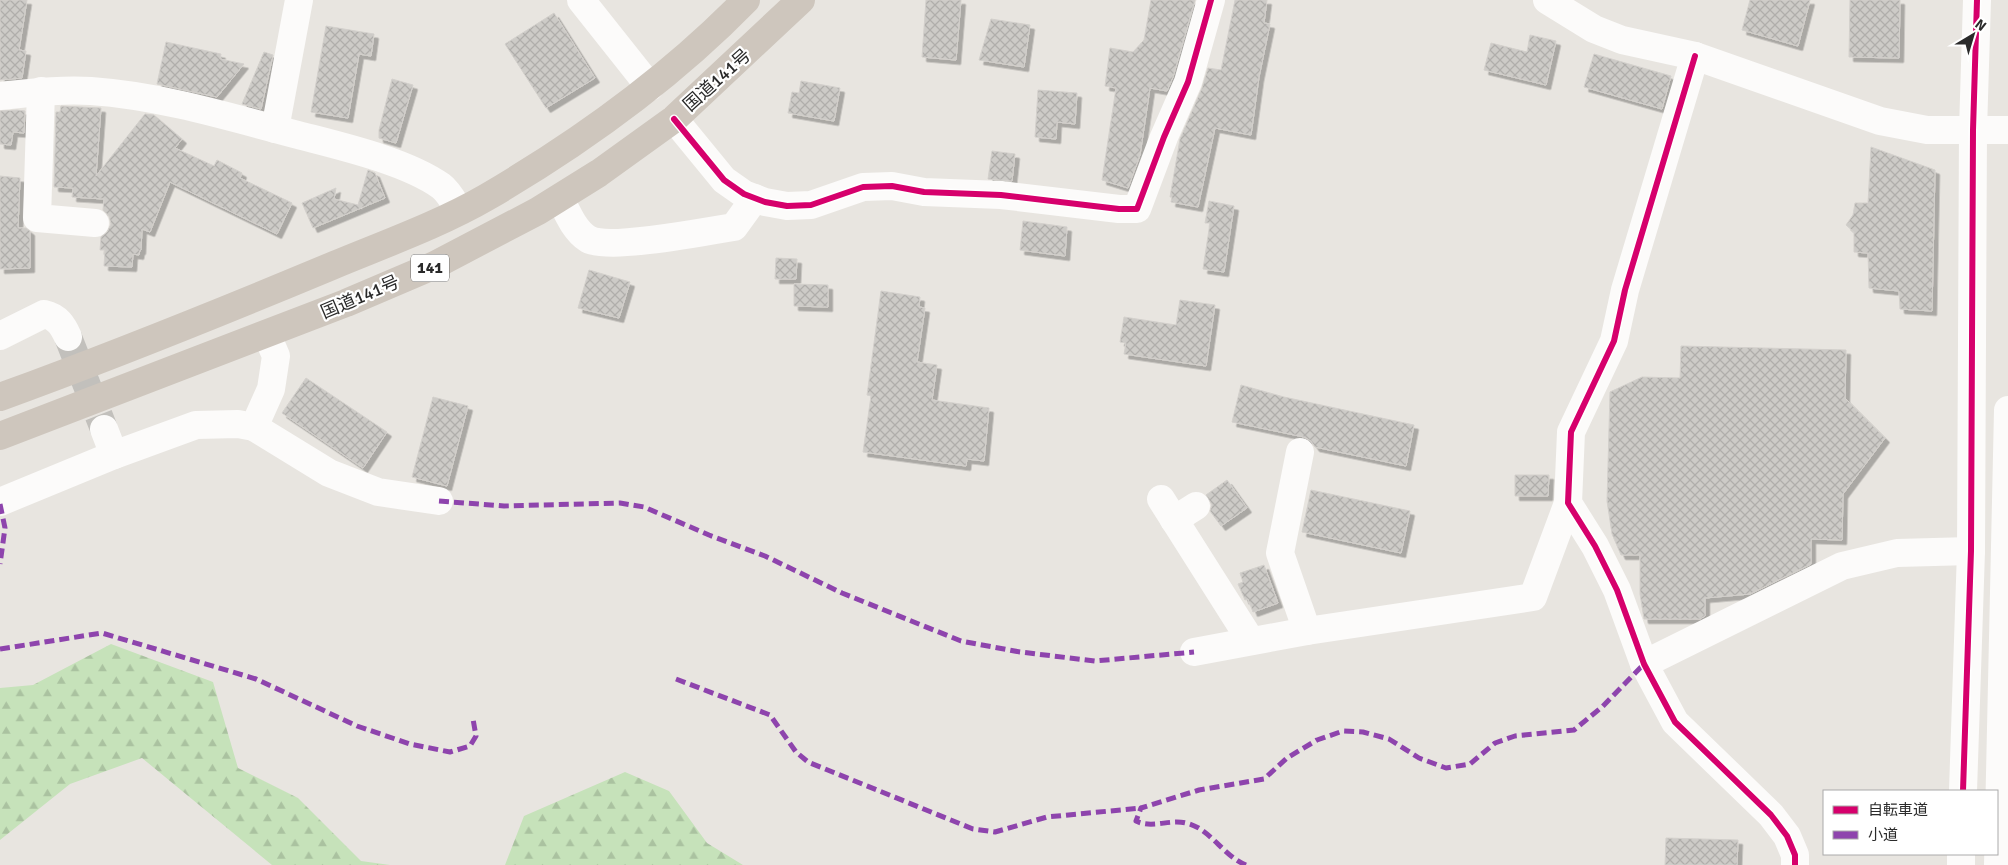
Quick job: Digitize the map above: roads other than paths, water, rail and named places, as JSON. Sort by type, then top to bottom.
[{"type":"highway","name":"国道141号","points":[[0,397],[101,360],[252,299],[485,198],[540,164],[650,87],[677,66],[746,0]]},
{"type":"highway","name":"国道141号","points":[[0,436],[267,335],[436,265],[560,198],[674,119],[801,0]]},
{"type":"street","points":[[275,128],[299,0]]},
{"type":"street","points":[[581,0],[650,87]]},
{"type":"street","points":[[674,119],[724,180],[765,202],[787,206],[811,205],[863,187],[892,186],[924,192],[1002,195],[1119,209],[1137,209],[1164,136],[1188,82],[1211,0]]},
{"type":"street","points":[[1547,0],[1594,29],[1622,40],[1695,56],[1880,121],[1926,130],[2008,130]]},
{"type":"street","points":[[1963,790],[1971,550],[1973,130],[1977,0]]},
{"type":"street","points":[[1194,652],[1307,630],[1533,597],[1568,503],[1572,432],[1614,341],[1626,290],[1695,56]]},
{"type":"street","points":[[41,91],[38,218],[95,223]]},
{"type":"street","points":[[0,96],[41,91],[90,91],[153,99],[275,128],[359,151],[422,175],[442,186],[459,210]]},
{"type":"street","points":[[560,198],[574,225],[589,239],[615,244],[734,227],[755,198]]},
{"type":"street","points":[[0,336],[44,314],[52,316],[62,325],[68,337]]},
{"type":"street","points":[[254,427],[271,389],[276,356],[267,335]]},
{"type":"street","points":[[1998,865],[2008,410]]},
{"type":"street","points":[[0,502],[114,455],[196,425],[238,424],[254,427],[329,473],[378,492],[438,502]]},
{"type":"street","points":[[104,429],[114,455]]},
{"type":"street","points":[[1300,452],[1280,553],[1307,630]]},
{"type":"street","points":[[1568,503],[1595,546],[1617,590],[1644,664],[1675,722],[1772,815],[1787,836],[1795,855],[1795,865]]},
{"type":"street","points":[[1177,508],[1251,641]]},
{"type":"street","points":[[1644,664],[1842,566],[1897,553],[1971,550]]},
{"type":"tunnel","points":[[68,337],[104,429]]}]
